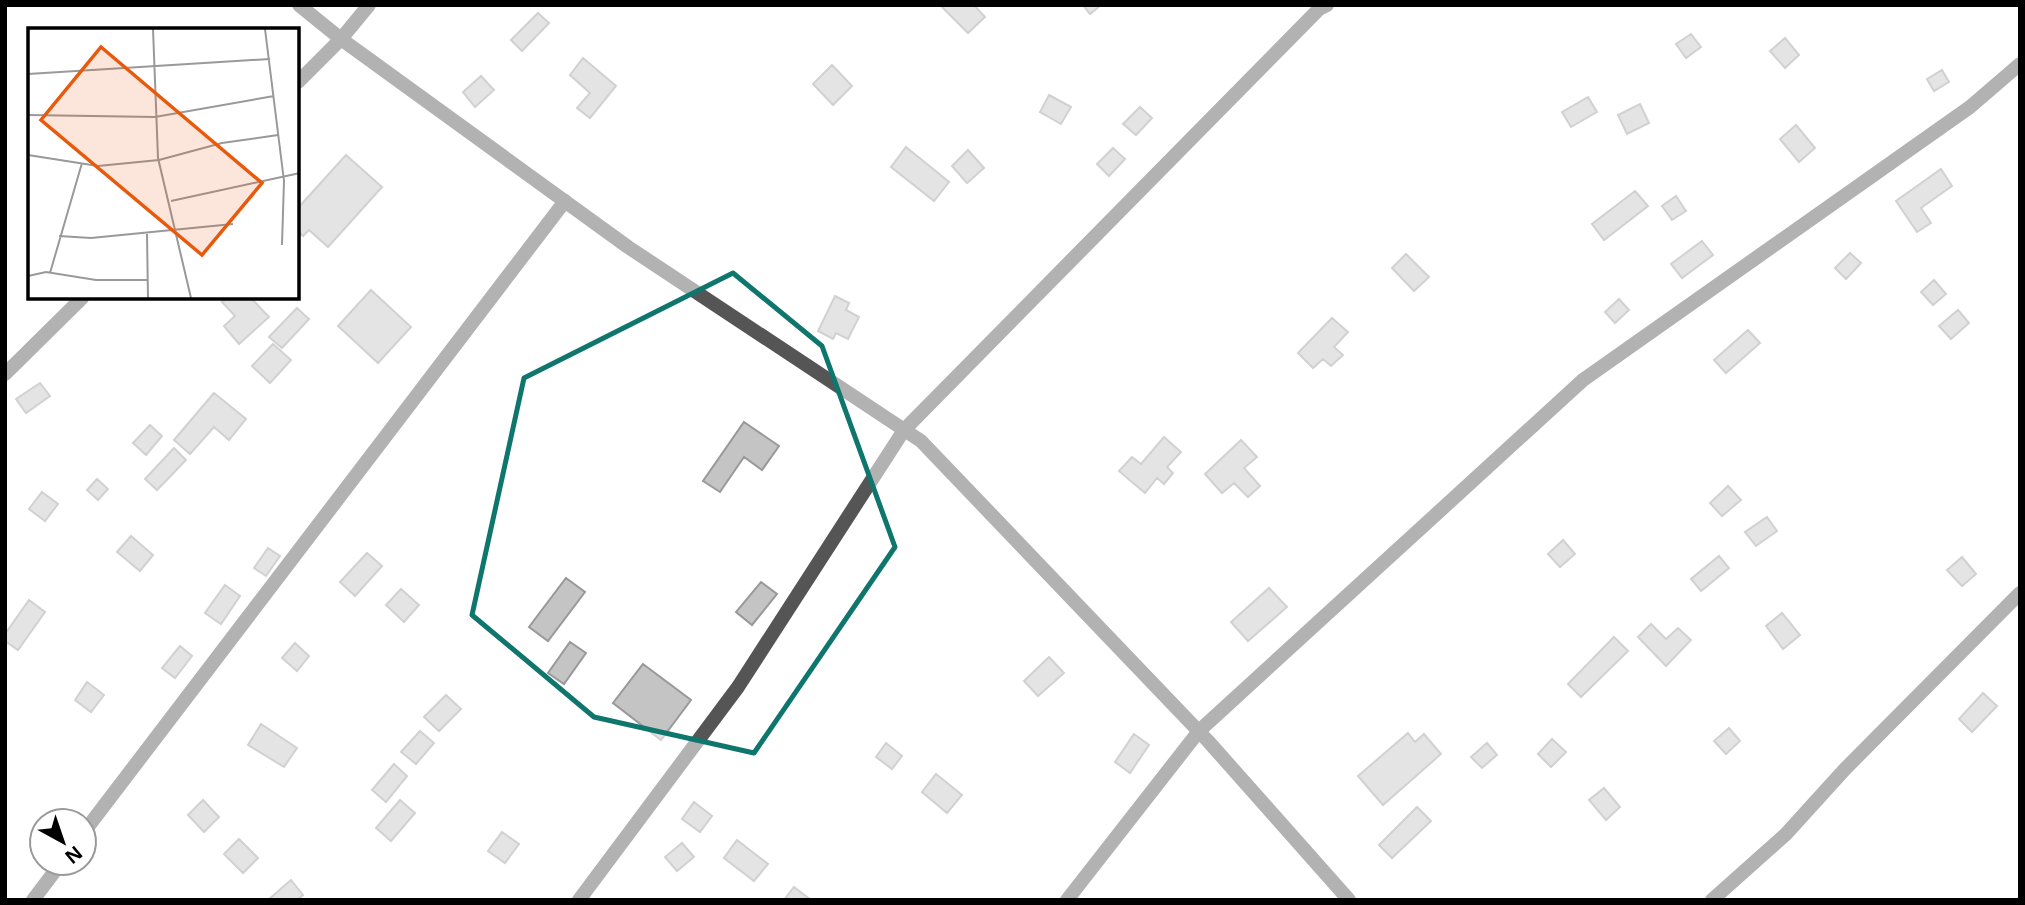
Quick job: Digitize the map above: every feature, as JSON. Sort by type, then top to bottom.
[{"type":"street","points":[[299,5],[341,39],[628,247],[921,441],[1199,731],[1349,900]]},
{"type":"street","points":[[299,81],[341,39],[369,5]]},
{"type":"street","points":[[579,900],[738,687],[904,430],[1319,9],[1327,5]]},
{"type":"street","points":[[1066,900],[1199,731],[1583,380],[1970,107],[2020,64]]},
{"type":"street","points":[[98,814],[565,201]]},
{"type":"street","points":[[5,374],[81,299]]},
{"type":"street","points":[[1712,900],[1786,834],[1854,760],[2020,593]]},
{"type":"street","points":[[33,900],[50,877]]},
{"type":"highlighted area","points":[[733,273],[822,346],[895,547],[754,753],[594,717],[472,615],[524,378]]},
{"type":"building","points":[[940,5],[974,5],[985,17],[968,33]]},
{"type":"building","points":[[1083,5],[1101,5],[1090,14]]},
{"type":"building","points":[[538,13],[549,23],[522,51],[511,40]]},
{"type":"building","points":[[1691,34],[1701,47],[1686,58],[1676,44]]},
{"type":"building","points":[[1785,38],[1799,55],[1785,68],[1770,51]]},
{"type":"building","points":[[583,58],[616,86],[590,118],[577,108],[590,93],[570,75]]},
{"type":"building","points":[[832,65],[852,86],[833,105],[813,84]]},
{"type":"building","points":[[1942,70],[1949,82],[1934,91],[1927,79]]},
{"type":"building","points":[[481,76],[494,90],[475,107],[463,92]]},
{"type":"building","points":[[1049,95],[1071,107],[1061,124],[1040,112]]},
{"type":"building","points":[[1588,97],[1597,112],[1571,127],[1562,112]]},
{"type":"building","points":[[1640,104],[1649,123],[1627,134],[1618,115]]},
{"type":"building","points":[[1140,107],[1152,118],[1136,135],[1123,124]]},
{"type":"building","points":[[1796,125],[1815,148],[1799,162],[1780,139]]},
{"type":"building","points":[[906,147],[949,182],[934,201],[891,167]]},
{"type":"building","points":[[1113,148],[1125,159],[1109,176],[1097,164]]},
{"type":"building","points":[[968,150],[984,168],[967,183],[952,166]]},
{"type":"building","points":[[346,155],[382,187],[328,247],[309,230],[303,236],[299,232],[299,207]]},
{"type":"building","points":[[1941,169],[1952,186],[1921,208],[1931,223],[1917,232],[1896,201]]},
{"type":"building","points":[[1635,191],[1648,206],[1604,240],[1592,224]]},
{"type":"building","points":[[1676,196],[1686,211],[1672,220],[1662,206]]},
{"type":"building","points":[[1702,241],[1713,255],[1682,278],[1671,264]]},
{"type":"building","points":[[1850,253],[1861,263],[1846,279],[1835,268]]},
{"type":"building","points":[[1406,254],[1429,277],[1414,291],[1392,268]]},
{"type":"building","points":[[1934,280],[1946,294],[1933,305],[1921,292]]},
{"type":"building","points":[[371,290],[411,327],[378,363],[338,326]]},
{"type":"building","points":[[835,296],[849,303],[846,310],[859,317],[848,339],[836,333],[833,339],[818,331]]},
{"type":"building","points":[[226,299],[252,299],[269,317],[239,344],[224,326],[235,316],[222,302]]},
{"type":"building","points":[[1619,299],[1629,310],[1615,323],[1605,312]]},
{"type":"building","points":[[297,308],[309,319],[282,348],[269,337]]},
{"type":"building","points":[[1958,310],[1969,323],[1951,339],[1939,326]]},
{"type":"building","points":[[1332,318],[1348,332],[1334,347],[1343,355],[1331,366],[1323,359],[1313,368],[1298,353]]},
{"type":"building","points":[[1748,330],[1760,343],[1726,373],[1714,360]]},
{"type":"building","points":[[273,344],[291,360],[270,383],[252,366]]},
{"type":"building","points":[[40,383],[50,396],[26,413],[16,399]]},
{"type":"building","points":[[214,393],[246,419],[229,440],[214,427],[190,454],[174,440]]},
{"type":"building","points":[[744,422],[779,446],[762,470],[744,457],[720,492],[703,481]]},
{"type":"building","points":[[150,425],[162,436],[146,455],[133,443]]},
{"type":"building","points":[[1164,437],[1181,452],[1167,467],[1173,473],[1164,484],[1157,478],[1145,493],[1119,471],[1132,457],[1141,464]]},
{"type":"building","points":[[1241,440],[1257,457],[1244,468],[1260,486],[1248,497],[1234,483],[1222,493],[1205,474]]},
{"type":"building","points":[[174,448],[186,460],[157,490],[145,479]]},
{"type":"building","points":[[97,479],[108,489],[98,500],[87,490]]},
{"type":"building","points":[[1728,486],[1741,500],[1722,516],[1710,503]]},
{"type":"building","points":[[42,492],[58,504],[45,521],[29,509]]},
{"type":"building","points":[[1767,517],[1777,531],[1756,546],[1745,532]]},
{"type":"building","points":[[131,536],[153,555],[140,571],[117,552]]},
{"type":"building","points":[[1563,540],[1575,554],[1560,567],[1548,554]]},
{"type":"building","points":[[268,548],[280,556],[266,576],[254,568]]},
{"type":"building","points":[[367,553],[382,566],[355,596],[340,582]]},
{"type":"building","points":[[1719,556],[1729,568],[1701,591],[1691,579]]},
{"type":"building","points":[[1962,557],[1976,574],[1962,586],[1947,570]]},
{"type":"building","points":[[566,578],[585,592],[548,641],[529,627]]},
{"type":"building","points":[[761,582],[777,594],[752,625],[736,612]]},
{"type":"building","points":[[225,585],[240,596],[221,624],[205,613]]},
{"type":"building","points":[[1269,588],[1287,607],[1248,641],[1231,622]]},
{"type":"building","points":[[401,589],[419,605],[404,622],[386,605]]},
{"type":"building","points":[[29,600],[45,612],[18,650],[5,641],[5,634]]},
{"type":"building","points":[[1782,613],[1800,635],[1783,649],[1766,626]]},
{"type":"building","points":[[1651,624],[1666,639],[1678,628],[1691,640],[1666,666],[1638,637]]},
{"type":"building","points":[[1614,637],[1628,651],[1581,697],[1568,684]]},
{"type":"building","points":[[570,642],[586,653],[564,684],[548,673]]},
{"type":"building","points":[[295,643],[309,656],[297,671],[282,658]]},
{"type":"building","points":[[180,646],[192,656],[175,678],[162,668]]},
{"type":"building","points":[[1049,657],[1064,673],[1038,696],[1024,681]]},
{"type":"building","points":[[643,664],[691,700],[661,740],[613,703]]},
{"type":"building","points":[[87,682],[104,695],[91,712],[75,700]]},
{"type":"building","points":[[1983,693],[1997,706],[1972,732],[1959,719]]},
{"type":"building","points":[[446,695],[461,709],[439,731],[424,717]]},
{"type":"building","points":[[261,724],[297,748],[284,767],[248,745]]},
{"type":"building","points":[[1729,728],[1740,741],[1726,754],[1714,741]]},
{"type":"building","points":[[420,731],[434,743],[416,764],[401,752]]},
{"type":"building","points":[[1408,733],[1415,742],[1424,734],[1441,754],[1383,805],[1358,776]]},
{"type":"building","points":[[1134,734],[1149,745],[1130,773],[1115,762]]},
{"type":"building","points":[[1552,739],[1566,752],[1551,767],[1538,754]]},
{"type":"building","points":[[886,743],[902,756],[892,769],[876,757]]},
{"type":"building","points":[[1487,743],[1497,755],[1482,768],[1471,757]]},
{"type":"building","points":[[394,764],[407,776],[386,802],[372,790]]},
{"type":"building","points":[[936,774],[962,795],[947,813],[922,792]]},
{"type":"building","points":[[1604,788],[1620,807],[1606,820],[1589,800]]},
{"type":"building","points":[[203,800],[219,817],[204,832],[188,815]]},
{"type":"building","points":[[400,800],[415,813],[391,841],[376,828]]},
{"type":"building","points":[[694,802],[712,816],[700,832],[682,819]]},
{"type":"building","points":[[1417,807],[1431,821],[1392,858],[1379,845]]},
{"type":"building","points":[[502,832],[519,844],[505,863],[488,851]]},
{"type":"building","points":[[239,839],[258,858],[243,873],[224,854]]},
{"type":"building","points":[[737,840],[768,864],[754,881],[724,858]]},
{"type":"building","points":[[682,843],[694,857],[677,871],[665,857]]},
{"type":"building","points":[[291,880],[303,895],[297,900],[268,900]]},
{"type":"building","points":[[794,887],[811,900],[784,900]]}]
